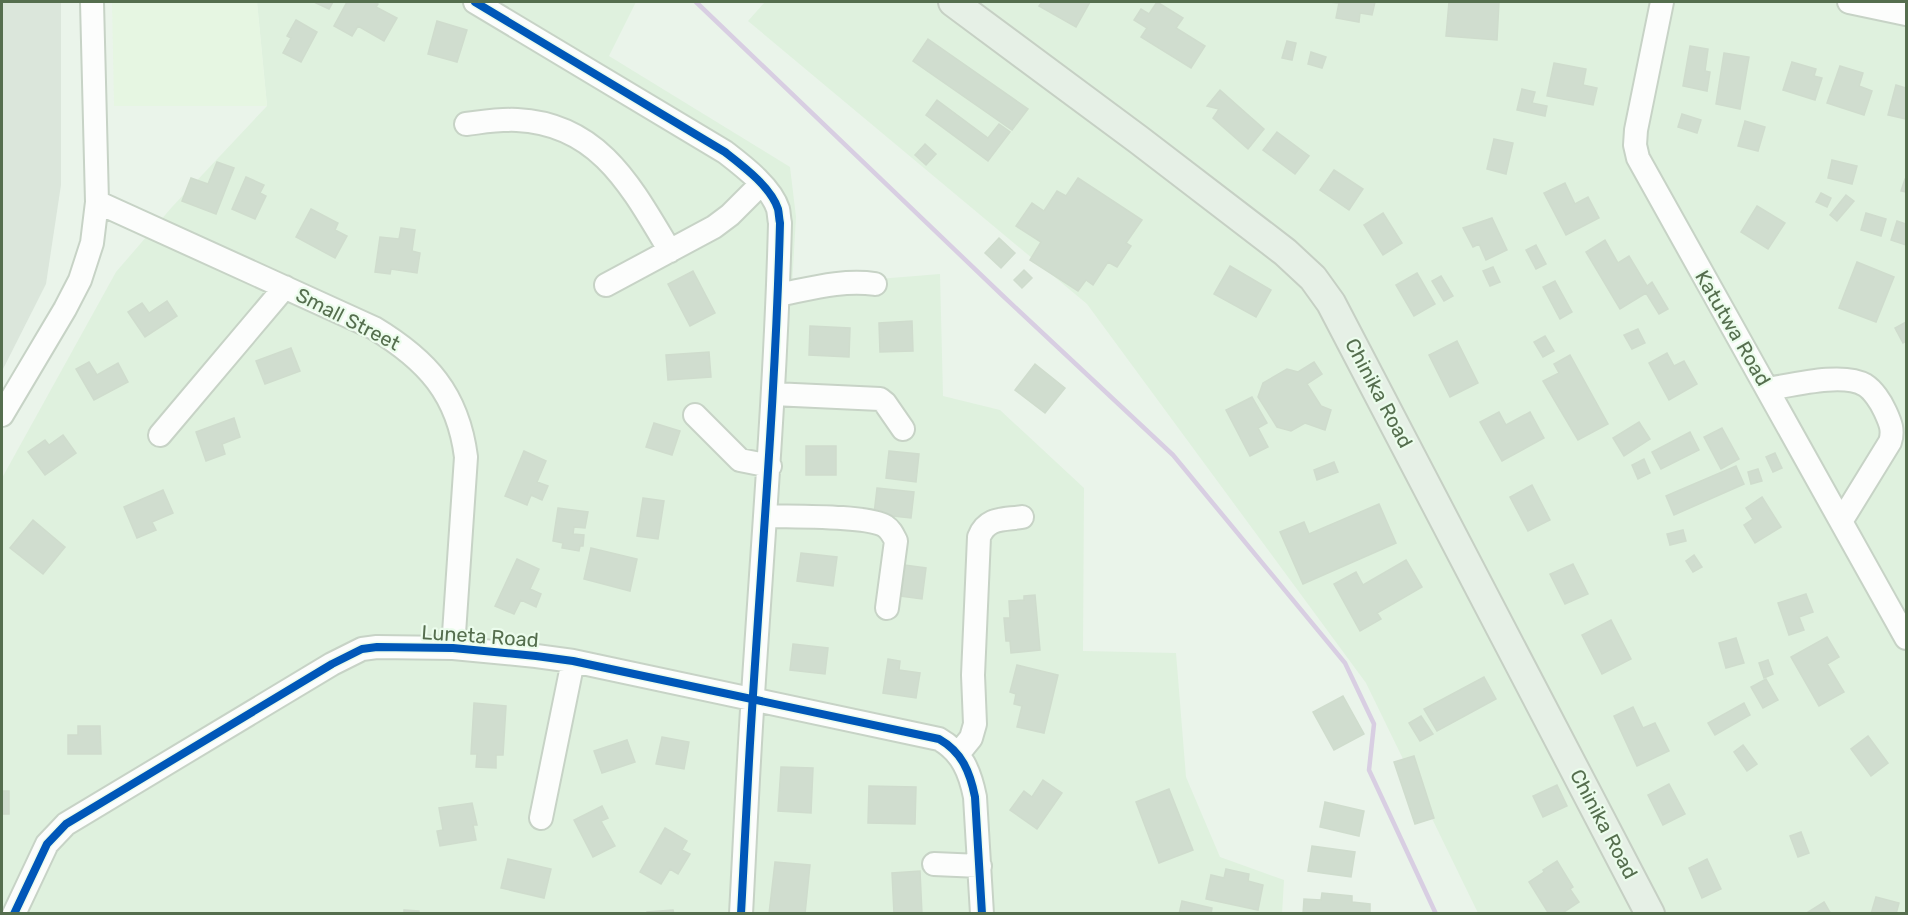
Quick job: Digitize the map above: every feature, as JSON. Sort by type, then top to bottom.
[{"type":"main road","name":"Chinika Road","points":[[953,2],[1285,252],[1313,278],[1332,303],[1650,914]]},
{"type":"street","points":[[2,414],[65,309],[80,280],[92,243],[97,202],[92,2]]},
{"type":"street","points":[[475,2],[725,152],[761,184],[778,208],[780,223],[778,295],[770,466],[753,699],[741,914]]},
{"type":"street","name":"Katutwa Road","points":[[1662,2],[1636,130],[1635,145],[1638,158],[1906,638]]},
{"type":"street","points":[[1849,2],[1906,14]]},
{"type":"street","points":[[466,124],[505,120],[538,122],[569,132],[583,140],[623,176],[670,251]]},
{"type":"street","points":[[606,285],[721,223],[761,184]]},
{"type":"street","name":"Small Street","points":[[97,202],[374,328],[410,351],[429,370],[455,411],[463,433],[466,457],[453,648]]},
{"type":"street","points":[[778,295],[828,286],[864,282],[875,284]]},
{"type":"street","points":[[160,435],[285,287]]},
{"type":"street","points":[[1768,389],[1826,380],[1856,381],[1871,390],[1884,408],[1892,428],[1890,442],[1842,520]]},
{"type":"street","points":[[773,394],[880,399],[903,429]]},
{"type":"street","points":[[695,415],[740,460],[770,466]]},
{"type":"street","points":[[765,516],[856,519],[887,527],[896,541],[887,608]]},
{"type":"street","points":[[982,914],[972,783],[958,754],[971,738],[975,724],[973,675],[979,537],[982,530],[993,521],[1022,517]]},
{"type":"street","name":"Luneta Road","points":[[14,914],[47,844],[66,824],[347,655],[362,649],[377,647],[453,648],[573,661],[926,735],[950,745],[958,754]]},
{"type":"street","points":[[541,818],[573,661]]},
{"type":"street","points":[[934,864],[980,866]]},
{"type":"shaded area","points":[[2,2],[61,2],[61,185],[46,284],[2,371]]},
{"type":"shaded area","points":[[112,2],[257,2],[267,106],[114,106]]},
{"type":"shaded area","points":[[257,2],[636,2],[609,56],[790,167],[796,217],[792,286],[940,274],[943,396],[1000,410],[1084,488],[1083,651],[1176,653],[1186,777],[1220,857],[1284,880],[1282,914],[2,914],[2,478],[116,272],[172,207],[267,106]]},
{"type":"shaded area","points":[[765,2],[1906,2],[1906,913],[1478,913],[1366,683],[1087,304],[748,21]]},
{"type":"building","points":[[314,2],[333,2],[329,9]]},
{"type":"building","points":[[347,2],[374,2],[378,4],[376,7],[397,18],[384,41],[358,26],[352,36],[334,26]]},
{"type":"building","points":[[1042,2],[1090,2],[1076,27],[1039,6]]},
{"type":"building","points":[[1157,2],[1183,18],[1176,28],[1205,46],[1191,68],[1141,37],[1147,28],[1134,20],[1141,9],[1149,14]]},
{"type":"building","points":[[1329,2],[1375,2],[1372,15],[1360,13],[1359,22],[1336,18],[1339,3]]},
{"type":"building","points":[[1449,2],[1499,2],[1497,40],[1446,36]]},
{"type":"building","points":[[296,20],[317,32],[301,62],[283,53],[291,38],[287,36]]},
{"type":"building","points":[[437,21],[467,30],[457,62],[428,54]]},
{"type":"building","points":[[928,39],[1028,109],[1012,130],[913,61]]},
{"type":"building","points":[[1287,41],[1296,43],[1292,60],[1282,58]]},
{"type":"building","points":[[1690,46],[1708,49],[1705,71],[1710,72],[1707,91],[1683,86]]},
{"type":"building","points":[[1311,52],[1326,57],[1322,68],[1308,64]]},
{"type":"building","points":[[1724,53],[1749,57],[1740,109],[1716,104]]},
{"type":"building","points":[[1792,62],[1816,69],[1814,76],[1822,78],[1815,100],[1783,90]]},
{"type":"building","points":[[1554,63],[1586,69],[1583,85],[1597,88],[1593,105],[1547,96]]},
{"type":"building","points":[[1840,66],[1863,73],[1859,86],[1872,91],[1864,115],[1827,103]]},
{"type":"building","points":[[1896,85],[1906,88],[1906,119],[1888,115]]},
{"type":"building","points":[[1522,89],[1535,92],[1532,103],[1547,106],[1545,116],[1517,110]]},
{"type":"building","points":[[1220,90],[1264,129],[1248,149],[1213,118],[1219,109],[1207,106]]},
{"type":"building","points":[[937,100],[988,138],[999,124],[1010,132],[988,161],[926,115]]},
{"type":"building","points":[[1682,114],[1701,120],[1697,133],[1678,127]]},
{"type":"building","points":[[1745,121],[1765,127],[1758,151],[1738,146]]},
{"type":"building","points":[[1277,132],[1309,156],[1295,174],[1263,150]]},
{"type":"building","points":[[1494,139],[1513,143],[1506,174],[1487,169]]},
{"type":"building","points":[[925,144],[936,154],[926,165],[915,155]]},
{"type":"building","points":[[1832,160],[1857,166],[1852,184],[1828,178]]},
{"type":"building","points":[[217,162],[234,168],[216,214],[182,201],[191,178],[208,184]]},
{"type":"building","points":[[1334,170],[1363,189],[1349,210],[1320,190]]},
{"type":"building","points":[[246,177],[264,185],[260,193],[266,196],[255,219],[232,209]]},
{"type":"building","points":[[1078,178],[1142,220],[1126,243],[1131,246],[1117,267],[1108,262],[1093,285],[1086,280],[1078,291],[1030,260],[1041,242],[1016,226],[1032,203],[1044,211],[1057,191],[1066,196]]},
{"type":"building","points":[[1906,179],[1906,192],[1901,191]]},
{"type":"building","points":[[1565,183],[1575,204],[1588,197],[1599,218],[1566,235],[1544,193]]},
{"type":"building","points":[[1821,193],[1831,198],[1827,207],[1816,202]]},
{"type":"building","points":[[1846,195],[1854,201],[1837,221],[1830,215]]},
{"type":"building","points":[[1757,206],[1785,223],[1768,249],[1741,232]]},
{"type":"building","points":[[311,209],[338,223],[335,230],[347,236],[335,258],[296,237]]},
{"type":"building","points":[[1383,213],[1402,243],[1383,255],[1364,225]]},
{"type":"building","points":[[1866,213],[1886,219],[1881,236],[1861,230]]},
{"type":"building","points":[[1492,218],[1507,250],[1486,260],[1479,244],[1473,247],[1463,228]]},
{"type":"building","points":[[1897,221],[1906,224],[1906,245],[1891,240]]},
{"type":"building","points":[[401,228],[415,230],[412,251],[420,253],[417,273],[391,269],[390,274],[375,272],[380,237],[399,239]]},
{"type":"building","points":[[999,238],[1015,253],[1001,268],[985,253]]},
{"type":"building","points":[[1605,240],[1618,263],[1629,256],[1647,286],[1652,282],[1668,309],[1659,314],[1646,293],[1620,309],[1586,252]]},
{"type":"building","points":[[1536,245],[1546,264],[1536,269],[1526,250]]},
{"type":"building","points":[[1857,262],[1894,277],[1876,322],[1839,308]]},
{"type":"building","points":[[1230,266],[1271,290],[1256,317],[1214,294]]},
{"type":"building","points":[[1493,267],[1500,282],[1490,286],[1483,271]]},
{"type":"building","points":[[1024,270],[1032,278],[1022,288],[1014,280]]},
{"type":"building","points":[[693,271],[715,313],[690,326],[668,284]]},
{"type":"building","points":[[1417,273],[1435,304],[1414,316],[1396,285]]},
{"type":"building","points":[[1441,276],[1453,296],[1444,301],[1432,281]]},
{"type":"building","points":[[1555,281],[1572,312],[1560,319],[1543,287]]},
{"type":"building","points":[[167,301],[177,316],[145,337],[128,312],[142,303],[149,313]]},
{"type":"building","points":[[912,321],[913,351],[880,352],[879,323]]},
{"type":"building","points":[[1906,322],[1906,341],[1903,343],[1895,328]]},
{"type":"building","points":[[810,326],[850,328],[849,357],[809,355]]},
{"type":"building","points":[[1638,329],[1645,343],[1632,349],[1624,335]]},
{"type":"building","points":[[1545,336],[1554,351],[1543,357],[1534,342]]},
{"type":"building","points":[[1457,341],[1478,383],[1450,397],[1429,355]]},
{"type":"building","points":[[291,348],[300,371],[265,384],[256,361]]},
{"type":"building","points":[[709,352],[711,377],[668,380],[666,355]]},
{"type":"building","points":[[1667,353],[1674,366],[1684,361],[1697,384],[1669,400],[1649,363]]},
{"type":"building","points":[[1570,355],[1608,424],[1578,440],[1543,381],[1559,373],[1554,364]]},
{"type":"building","points":[[89,362],[97,375],[118,363],[128,382],[94,400],[76,369]]},
{"type":"building","points":[[1314,362],[1322,374],[1307,384],[1321,406],[1331,410],[1325,430],[1305,423],[1291,431],[1277,427],[1258,397],[1263,383],[1287,369],[1298,372]]},
{"type":"building","points":[[1035,364],[1065,388],[1045,413],[1015,390]]},
{"type":"building","points":[[1252,397],[1267,423],[1258,428],[1268,447],[1250,456],[1226,410]]},
{"type":"building","points":[[1499,412],[1506,425],[1530,412],[1544,438],[1502,461],[1480,422]]},
{"type":"building","points":[[234,418],[240,437],[222,444],[225,454],[206,461],[196,432]]},
{"type":"building","points":[[1639,422],[1650,439],[1624,456],[1613,438]]},
{"type":"building","points":[[654,423],[680,431],[672,455],[646,447]]},
{"type":"building","points":[[1722,428],[1739,459],[1721,469],[1704,437]]},
{"type":"building","points":[[1690,432],[1699,450],[1661,469],[1652,452]]},
{"type":"building","points":[[63,435],[76,453],[45,475],[28,452],[45,440],[49,445]]},
{"type":"building","points":[[806,446],[836,446],[836,475],[806,475]]},
{"type":"building","points":[[524,451],[546,461],[537,482],[548,486],[542,500],[531,495],[527,505],[505,496]]},
{"type":"building","points":[[889,451],[919,454],[916,482],[886,478]]},
{"type":"building","points":[[1775,453],[1782,468],[1773,472],[1766,457]]},
{"type":"building","points":[[1644,459],[1650,473],[1638,479],[1632,465]]},
{"type":"building","points":[[1334,462],[1338,472],[1317,480],[1314,470]]},
{"type":"building","points":[[1736,466],[1744,484],[1674,515],[1666,496]]},
{"type":"building","points":[[1758,469],[1762,481],[1751,484],[1748,472]]},
{"type":"building","points":[[1532,485],[1550,520],[1528,531],[1510,497]]},
{"type":"building","points":[[877,488],[914,492],[911,518],[874,514]]},
{"type":"building","points":[[163,490],[173,513],[152,522],[156,530],[137,538],[124,507]]},
{"type":"building","points":[[1762,497],[1781,527],[1755,543],[1744,525],[1753,519],[1746,508]]},
{"type":"building","points":[[643,498],[664,501],[658,539],[637,536]]},
{"type":"building","points":[[1379,504],[1396,543],[1303,584],[1280,532],[1304,522],[1309,534]]},
{"type":"building","points":[[558,508],[588,512],[585,528],[574,527],[573,534],[584,535],[583,546],[580,546],[579,551],[562,548],[563,543],[553,541]]},
{"type":"building","points":[[33,520],[65,547],[43,574],[10,548]]},
{"type":"building","points":[[1683,530],[1686,541],[1670,545],[1667,534]]},
{"type":"building","points":[[591,548],[637,559],[630,591],[584,579]]},
{"type":"building","points":[[801,553],[837,557],[833,586],[797,581]]},
{"type":"building","points":[[1694,555],[1702,567],[1693,572],[1686,561]]},
{"type":"building","points":[[517,559],[539,569],[530,589],[541,594],[536,607],[521,600],[514,614],[495,606]]},
{"type":"building","points":[[1406,560],[1422,587],[1377,613],[1381,619],[1360,631],[1334,584],[1356,572],[1363,585]]},
{"type":"building","points":[[897,564],[926,568],[922,599],[893,595]]},
{"type":"building","points":[[1573,564],[1588,594],[1565,604],[1550,574]]},
{"type":"building","points":[[1806,594],[1813,612],[1799,617],[1804,630],[1789,635],[1778,603]]},
{"type":"building","points":[[1035,595],[1040,650],[1011,653],[1010,641],[1006,641],[1004,618],[1010,618],[1009,601],[1024,600],[1024,596]]},
{"type":"building","points":[[1611,620],[1631,659],[1602,674],[1582,635]]},
{"type":"building","points":[[1827,637],[1839,657],[1827,664],[1844,692],[1819,706],[1791,657]]},
{"type":"building","points":[[1736,638],[1744,663],[1726,668],[1719,643]]},
{"type":"building","points":[[793,644],[828,648],[825,674],[790,670]]},
{"type":"building","points":[[888,659],[900,661],[899,670],[920,673],[916,698],[883,693]]},
{"type":"building","points":[[1768,660],[1773,674],[1764,678],[1759,663]]},
{"type":"building","points":[[1017,665],[1058,675],[1044,733],[1017,727],[1022,706],[1014,704],[1016,694],[1010,692]]},
{"type":"building","points":[[1484,677],[1496,699],[1437,731],[1424,709]]},
{"type":"building","points":[[1766,679],[1778,700],[1763,708],[1751,687]]},
{"type":"building","points":[[1343,696],[1364,734],[1334,750],[1313,712]]},
{"type":"building","points":[[474,703],[506,706],[503,755],[496,755],[496,768],[476,767],[477,754],[471,754]]},
{"type":"building","points":[[1744,703],[1750,715],[1715,735],[1708,723]]},
{"type":"building","points":[[1633,707],[1643,728],[1655,723],[1669,751],[1637,766],[1614,716]]},
{"type":"building","points":[[1421,716],[1433,734],[1420,741],[1409,723]]},
{"type":"building","points":[[78,726],[100,726],[101,754],[68,754],[68,735],[78,735]]},
{"type":"building","points":[[1868,736],[1888,763],[1871,776],[1851,749]]},
{"type":"building","points":[[662,737],[689,742],[684,769],[656,764]]},
{"type":"building","points":[[627,740],[635,762],[602,773],[594,751]]},
{"type":"building","points":[[1743,745],[1757,764],[1747,771],[1734,752]]},
{"type":"building","points":[[1414,756],[1434,818],[1415,824],[1394,762]]},
{"type":"building","points":[[781,767],[813,768],[811,813],[778,811]]},
{"type":"building","points":[[1043,780],[1062,793],[1037,829],[1010,810],[1024,791],[1032,797]]},
{"type":"building","points":[[1669,784],[1685,814],[1663,825],[1648,795]]},
{"type":"building","points":[[1557,785],[1567,806],[1543,817],[1533,796]]},
{"type":"building","points":[[869,786],[916,787],[915,824],[868,823]]},
{"type":"building","points":[[1169,789],[1193,850],[1159,863],[1136,802]]},
{"type":"building","points":[[2,791],[9,791],[9,814],[2,814]]},
{"type":"building","points":[[1325,802],[1364,811],[1359,836],[1320,827]]},
{"type":"building","points":[[472,803],[477,825],[473,825],[476,840],[440,846],[437,831],[443,830],[439,808]]},
{"type":"building","points":[[602,806],[608,818],[601,821],[615,846],[593,857],[574,820]]},
{"type":"building","points":[[665,828],[687,841],[682,850],[690,854],[678,874],[670,869],[661,884],[640,872]]},
{"type":"building","points":[[1801,832],[1809,853],[1798,857],[1790,836]]},
{"type":"building","points":[[1312,846],[1355,852],[1351,877],[1308,871]]},
{"type":"building","points":[[508,859],[551,869],[544,898],[501,888]]},
{"type":"building","points":[[1707,859],[1721,889],[1702,898],[1689,868]]},
{"type":"building","points":[[1557,861],[1573,887],[1570,889],[1579,902],[1561,914],[1549,914],[1529,882]]},
{"type":"building","points":[[775,862],[810,865],[805,914],[769,914]]},
{"type":"building","points":[[1226,869],[1249,874],[1248,881],[1263,885],[1258,910],[1206,899],[1211,875],[1224,878]]},
{"type":"building","points":[[920,871],[922,914],[894,914],[892,873]]},
{"type":"building","points":[[1322,893],[1352,896],[1352,902],[1370,904],[1370,914],[1303,914],[1304,899],[1321,900]]},
{"type":"building","points":[[1876,897],[1899,903],[1896,914],[1871,914]]},
{"type":"building","points":[[1182,901],[1212,908],[1211,914],[1179,914]]},
{"type":"building","points":[[1824,902],[1831,914],[1805,914]]},
{"type":"building","points":[[404,910],[419,911],[419,914],[404,914]]},
{"type":"building","points":[[673,910],[674,914],[647,914],[647,912]]},
{"type":"waterway","points":[[696,2],[1173,455],[1345,663],[1374,724],[1369,770],[1436,914]]},
{"type":"cycle path","points":[[475,2],[725,152],[763,185],[778,209],[780,223],[776,341],[741,914]]},
{"type":"cycle path","points":[[14,914],[47,844],[66,824],[332,664],[362,649],[377,647],[453,648],[573,661],[939,739],[959,756],[973,788],[982,914]]}]
